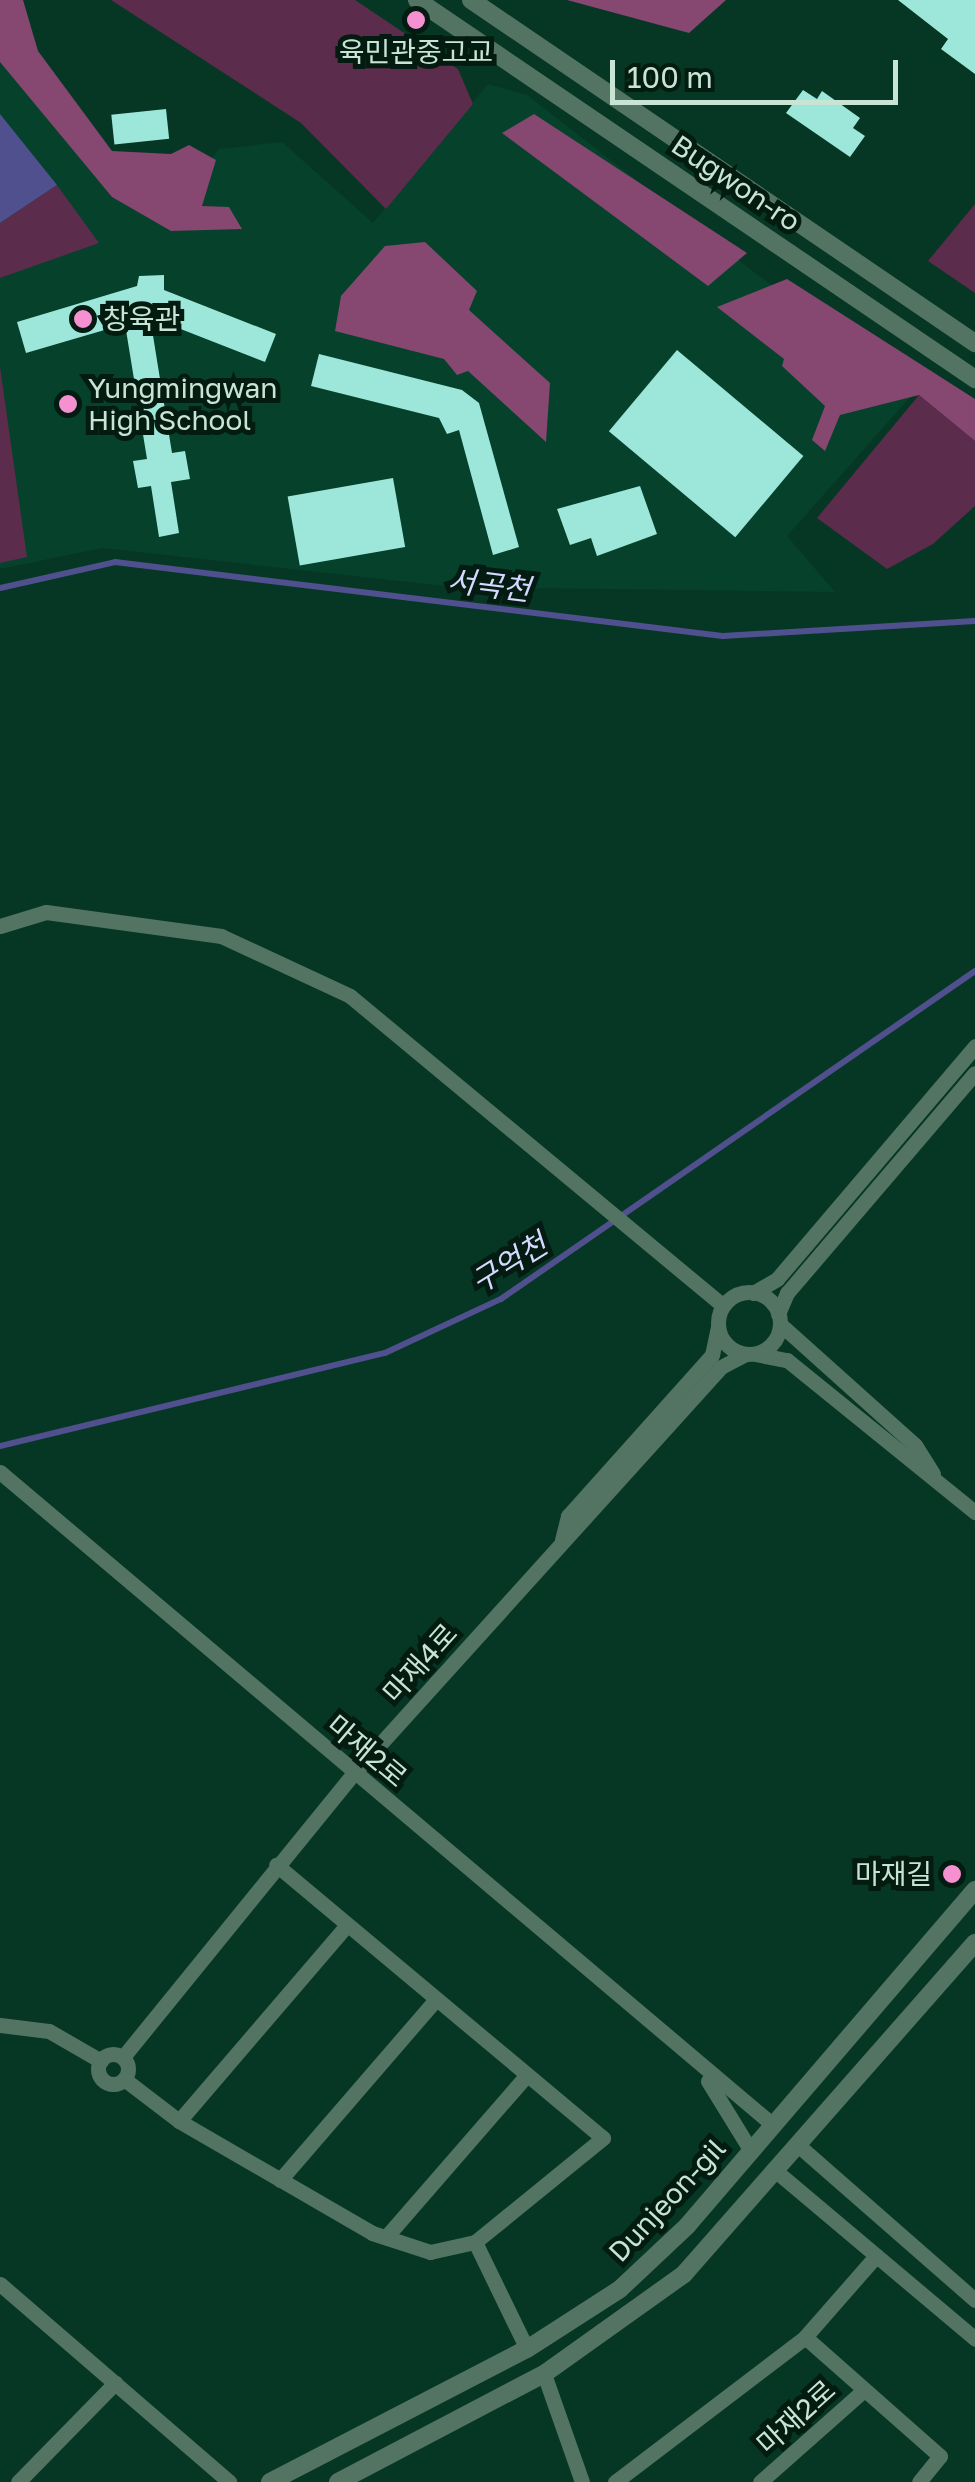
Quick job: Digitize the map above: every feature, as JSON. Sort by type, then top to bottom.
[{"type":"street","name":"Bugwon-ro","points":[[417,0],[975,379]]},
{"type":"street","name":"Bugwon-ro","points":[[471,0],[975,343]]},
{"type":"street","points":[[530,76],[548,51]]},
{"type":"street","points":[[0,926],[46,912],[221,936],[350,996],[578,1182],[722,1306]]},
{"type":"street","points":[[722,1306],[776,1279],[975,1046]]},
{"type":"street","points":[[750,1354],[773,1343],[787,1293],[975,1073]]},
{"type":"street","points":[[753,1293],[915,1445],[935,1478]]},
{"type":"street","points":[[722,1306],[718,1326],[726,1345],[750,1354],[787,1360],[897,1456],[935,1478],[975,1512]]},
{"type":"street","name":"마재4로","points":[[562,1540],[568,1516],[712,1355],[718,1326]]},
{"type":"street","name":"마재4로","points":[[123,2057],[354,1773],[721,1367],[750,1354]]},
{"type":"street","name":"마재2로","points":[[0,1472],[701,2070]]},
{"type":"street","points":[[101,2061],[106,2082],[124,2079],[179,2121],[280,2180],[386,2237],[430,2252],[475,2242],[602,2138],[276,1865]]},
{"type":"street","name":"Dunjeon-gil","points":[[270,2482],[527,2349],[620,2290],[752,2151],[975,1890]]},
{"type":"street","points":[[179,2121],[347,1925]]},
{"type":"street","name":"Dunjeon-gil","points":[[338,2482],[544,2374],[684,2274],[975,1943]]},
{"type":"street","points":[[280,2180],[436,1998]]},
{"type":"street","points":[[0,2025],[49,2031],[101,2061],[123,2057],[124,2079]]},
{"type":"street","points":[[701,2070],[799,2146],[975,2300]]},
{"type":"street","points":[[701,2070],[752,2151],[975,2339]]},
{"type":"street","points":[[386,2237],[527,2075]]},
{"type":"street","points":[[475,2242],[527,2349]]},
{"type":"street","name":"마재2로","points":[[615,2482],[805,2337],[876,2256]]},
{"type":"street","points":[[0,2284],[229,2482]]},
{"type":"street","name":"마재2로","points":[[805,2337],[940,2456],[919,2482]]},
{"type":"street","points":[[544,2374],[582,2482]]},
{"type":"street","points":[[18,2482],[115,2383]]},
{"type":"street","name":"마재2로","points":[[760,2482],[864,2390]]},
{"type":"shaded area","points":[[0,0],[23,0],[38,51],[112,151],[171,154],[189,145],[216,160],[202,206],[229,207],[242,229],[171,231],[112,197],[0,62]]},
{"type":"shaded area","points":[[111,0],[355,0],[458,69],[473,104],[386,209],[301,123]]},
{"type":"shaded area","points":[[567,0],[726,0],[689,33]]},
{"type":"shaded area","points":[[0,22],[118,175],[186,192],[219,149],[282,142],[373,223],[488,84],[527,95],[912,395],[787,536],[835,592],[453,587],[102,548],[0,569]]},
{"type":"shaded area","points":[[0,114],[57,185],[0,223]]},
{"type":"shaded area","points":[[534,114],[747,253],[708,286],[502,133]]},
{"type":"shaded area","points":[[57,185],[99,243],[0,278],[0,223]]},
{"type":"shaded area","points":[[975,204],[975,293],[928,261]]},
{"type":"shaded area","points":[[425,242],[477,291],[469,310],[550,383],[546,442],[468,371],[457,375],[444,359],[335,331],[341,296],[385,246]]},
{"type":"shaded area","points":[[787,279],[975,399],[975,441],[919,395],[840,415],[825,451],[812,440],[825,406],[782,366],[784,359],[717,307]]},
{"type":"shaded area","points":[[0,367],[27,557],[0,563]]},
{"type":"shaded area","points":[[919,395],[975,441],[975,506],[933,544],[887,569],[817,518]]},
{"type":"building","points":[[898,0],[975,0],[975,74],[941,49],[948,39]]},
{"type":"building","points":[[803,90],[817,99],[822,91],[860,118],[853,128],[865,136],[850,157],[786,113]]},
{"type":"building","points":[[166,109],[169,139],[114,145],[111,115]]},
{"type":"building","points":[[164,275],[164,290],[276,334],[265,362],[150,317],[172,453],[185,451],[190,479],[171,482],[179,533],[159,537],[151,486],[138,488],[133,461],[147,459],[125,324],[26,353],[17,322],[137,286],[139,276]]},
{"type":"building","points":[[677,350],[803,456],[735,537],[609,431]]},
{"type":"building","points":[[319,354],[462,390],[479,403],[519,547],[493,555],[459,430],[447,434],[439,418],[311,386]]},
{"type":"building","points":[[393,478],[405,547],[300,566],[288,497]]},
{"type":"building","points":[[640,486],[657,534],[597,556],[591,538],[570,545],[557,509]]},
{"type":"waterway","name":"서곡천","points":[[0,588],[115,562],[723,636],[975,621]]},
{"type":"waterway","name":"구억천","points":[[0,1446],[385,1353],[501,1299],[975,971]]},
{"type":"place","name":"육민관중고교","points":[[416,20]]},
{"type":"place","name":"창육관","points":[[83,319]]},
{"type":"place","name":"Yungmingwan High School","points":[[68,404]]},
{"type":"place","name":"마재길","points":[[952,1874]]}]
